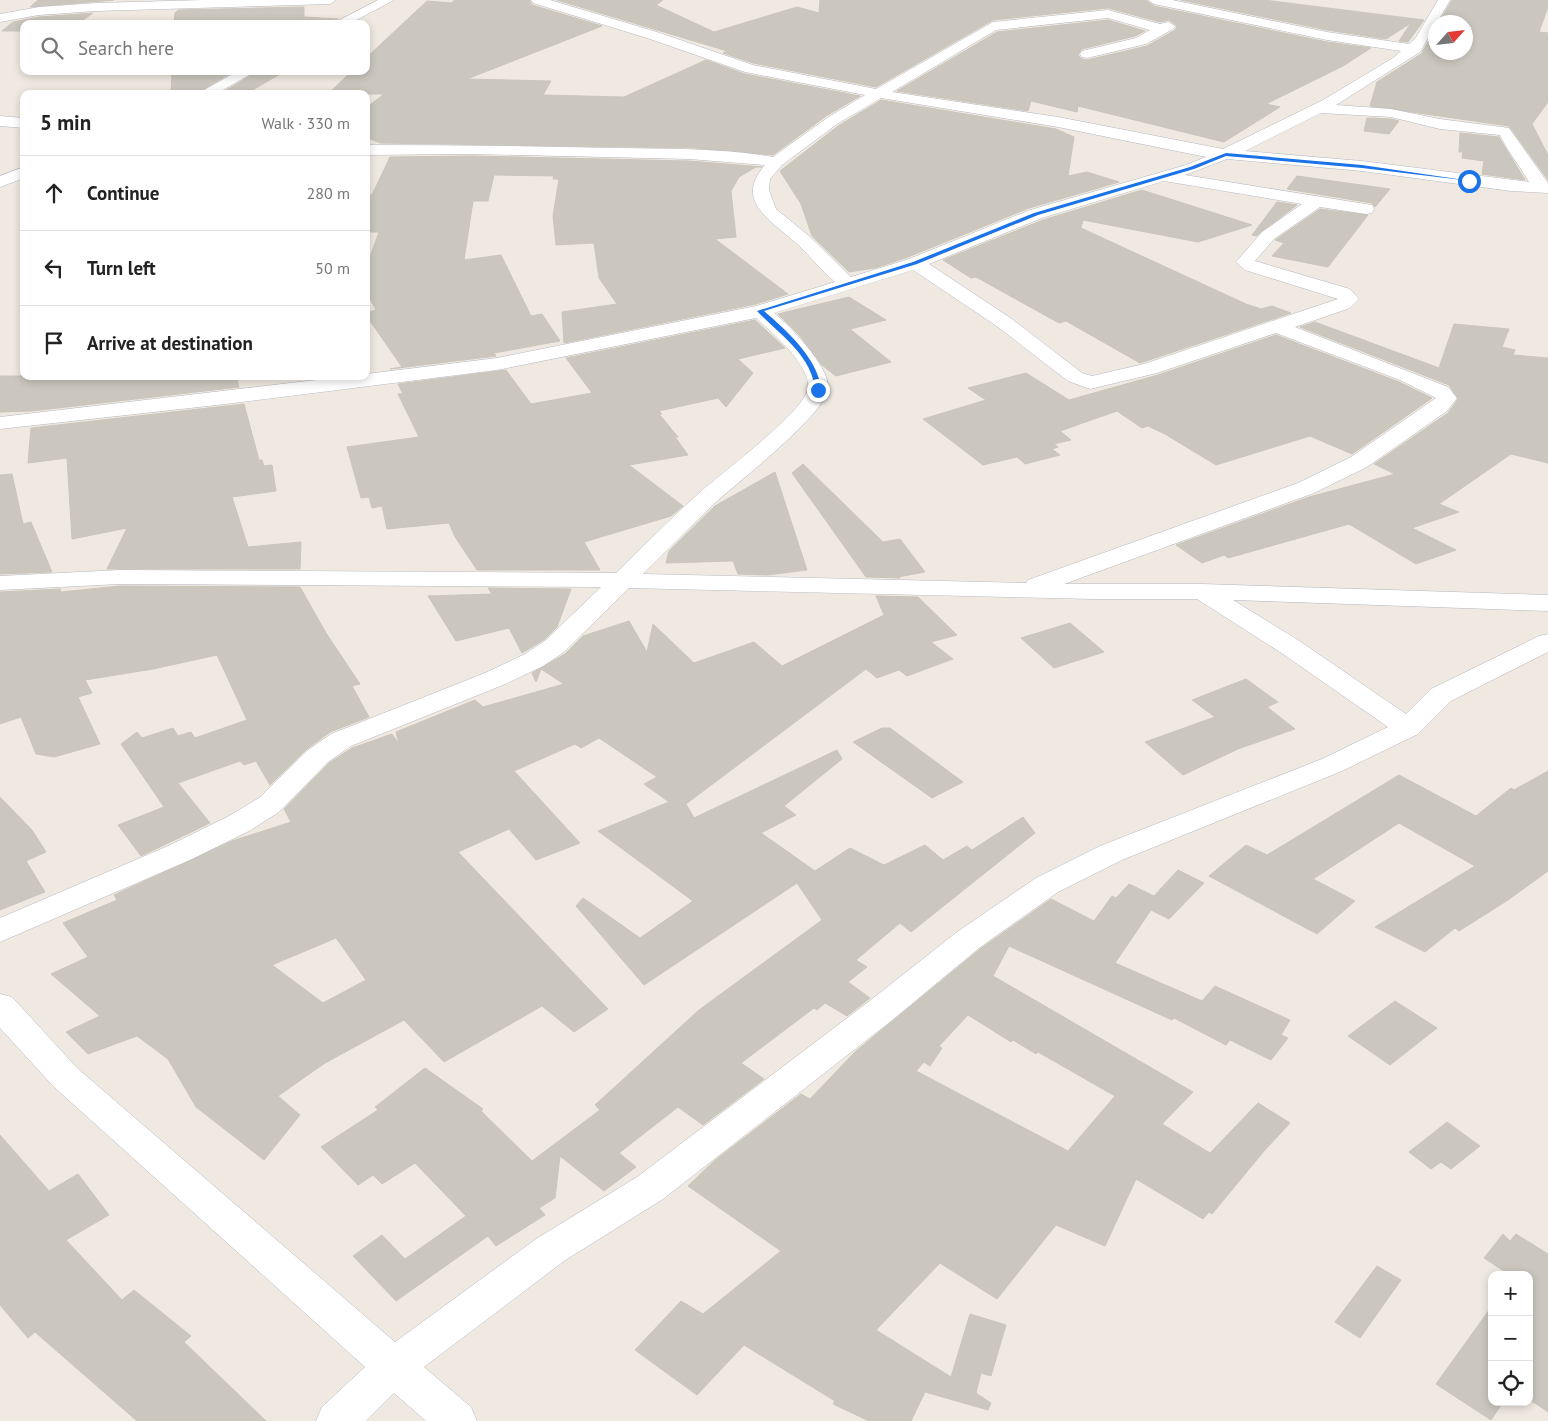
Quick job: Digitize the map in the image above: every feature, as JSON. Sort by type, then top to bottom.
[{"type":"street","points":[[0,18],[39,12],[96,7],[330,0]]},
{"type":"street","points":[[346,20],[388,0]]},
{"type":"street","points":[[537,0],[652,34],[750,69],[881,94],[978,111],[1058,122],[1226,154],[1362,166],[1544,188]]},
{"type":"street","points":[[1154,0],[1327,36],[1415,49]]},
{"type":"street","points":[[370,380],[497,364],[760,311],[915,263],[1036,214],[1162,177],[1226,154],[1320,108],[1382,73],[1415,49],[1432,25],[1444,0]]},
{"type":"street","points":[[849,285],[823,262],[803,240],[768,211],[761,190],[762,178],[776,162],[832,121],[881,94],[993,26],[1108,14],[1158,28],[1226,14]]},
{"type":"street","points":[[1087,54],[1148,38],[1158,28]]},
{"type":"street","points":[[212,90],[241,75]]},
{"type":"street","points":[[1320,108],[1391,113],[1440,124],[1507,133],[1514,149],[1526,162],[1544,188]]},
{"type":"street","points":[[0,121],[20,123]]},
{"type":"street","points":[[370,150],[472,149],[688,154],[754,158],[776,162]]},
{"type":"street","points":[[0,182],[20,174]]},
{"type":"street","points":[[1162,177],[1366,209]]},
{"type":"street","points":[[915,263],[993,314],[1075,378],[1095,383],[1150,368],[1343,304],[1350,299],[1343,293],[1251,266],[1245,262],[1252,250],[1272,233],[1317,201]]},
{"type":"street","points":[[0,931],[180,853],[240,823],[269,805],[318,756],[340,740],[494,679],[534,660],[555,646],[707,498],[773,443],[809,405],[818,390],[817,377],[789,336],[760,311]]},
{"type":"street","points":[[1025,590],[1306,488],[1359,462],[1440,407],[1447,398],[1441,391],[1407,376],[1276,326]]},
{"type":"street","points":[[0,423],[369,380]]},
{"type":"street","points":[[0,583],[120,578],[623,580],[1094,592],[1201,591],[1548,603]]},
{"type":"street","points":[[1201,591],[1289,646],[1408,728]]},
{"type":"street","points":[[337,1421],[394,1367],[550,1250],[650,1188],[879,1012],[968,940],[1047,885],[1110,853],[1332,765],[1408,728],[1441,695],[1548,642]]},
{"type":"street","points":[[0,1006],[65,1077],[456,1421]]},
{"type":"building","points":[[38,0],[114,0],[30,7]]},
{"type":"building","points":[[455,0],[529,0],[532,5],[602,26],[467,79],[551,81],[543,95],[624,97],[706,60],[745,74],[860,96],[826,116],[773,155],[695,148],[380,143],[370,139],[370,105],[384,94],[370,94],[370,90],[332,90],[348,75],[370,75],[370,54],[427,1],[451,3]]},
{"type":"building","points":[[557,0],[663,0],[656,5],[714,32],[797,7],[819,13],[820,0],[1146,0],[1154,6],[1327,42],[1371,48],[1343,66],[1266,104],[1280,107],[1224,142],[1078,106],[1077,112],[1031,101],[1028,111],[897,91],[997,32],[1108,20],[1145,31],[1135,36],[1082,49],[1078,55],[1082,59],[1087,60],[1147,46],[1175,30],[1177,26],[1169,20],[1160,22],[1108,8],[993,20],[876,87],[753,63],[723,53],[727,51]]},
{"type":"building","points":[[1181,0],[1264,0],[1424,20],[1408,42],[1399,41],[1411,23],[1386,39],[1327,30]]},
{"type":"building","points":[[1452,0],[1548,0],[1548,7],[1539,32],[1548,33],[1548,102],[1532,124],[1548,155],[1548,180],[1509,126],[1370,106],[1377,82],[1421,54],[1428,42],[1428,60],[1473,60],[1473,15],[1443,15]]},
{"type":"building","points":[[304,7],[304,17],[338,19],[174,20],[175,13],[178,10]]},
{"type":"building","points":[[93,13],[83,20],[23,20]]},
{"type":"building","points":[[20,21],[20,31],[2,31],[13,22]]},
{"type":"building","points":[[172,75],[227,75],[202,90],[171,90]]},
{"type":"building","points":[[251,75],[278,75],[253,90],[227,90]]},
{"type":"building","points":[[881,100],[1056,129],[1074,137],[1068,176],[1087,172],[1119,182],[1029,208],[908,257],[875,268],[849,272],[812,236],[801,204],[780,171],[838,126]]},
{"type":"building","points":[[1367,118],[1399,121],[1389,134],[1364,131]]},
{"type":"building","points":[[1460,133],[1499,137],[1525,180],[1482,174],[1484,161],[1462,158],[1463,152],[1459,152]]},
{"type":"building","points":[[472,156],[689,161],[762,167],[756,167],[739,177],[731,191],[736,237],[715,239],[788,294],[756,304],[564,343],[562,312],[617,304],[599,278],[594,243],[556,245],[553,216],[559,179],[553,179],[554,176],[494,175],[488,201],[473,201],[464,260],[501,255],[531,316],[542,314],[560,341],[494,353],[496,356],[390,369],[402,367],[370,321],[370,312],[376,310],[370,299],[370,257],[379,232],[370,232],[370,195],[372,195],[390,157]]},
{"type":"building","points":[[1297,176],[1390,189],[1375,207],[1372,203],[1287,189]]},
{"type":"building","points":[[1142,190],[1252,225],[1198,242],[1083,220],[1081,228],[1246,304],[1261,309],[1272,306],[1291,313],[1140,363],[1066,321],[1059,323],[976,277],[971,278],[943,260],[1043,220]]},
{"type":"building","points":[[1277,202],[1297,205],[1256,236],[1252,235]]},
{"type":"building","points":[[1320,209],[1368,215],[1328,267],[1272,256],[1284,243],[1275,240]]},
{"type":"building","points":[[849,297],[886,320],[850,329],[891,362],[836,376],[822,365],[800,336],[778,314]]},
{"type":"building","points":[[755,320],[785,348],[738,359],[753,373],[726,407],[718,398],[659,411],[662,414],[659,414],[678,437],[675,437],[688,455],[629,465],[683,506],[671,516],[584,542],[600,570],[477,570],[455,537],[449,523],[387,529],[382,506],[372,508],[369,497],[361,498],[347,447],[419,437],[398,394],[403,394],[398,384],[506,370],[531,404],[592,393],[566,358]]},
{"type":"building","points":[[1315,322],[1439,368],[1454,324],[1509,329],[1502,347],[1515,350],[1513,355],[1548,358],[1548,463],[1511,454],[1439,504],[1459,512],[1412,528],[1456,550],[1416,564],[1349,524],[1228,558],[1224,555],[1202,563],[1176,545],[1309,497],[1395,474],[1374,464],[1448,413],[1458,399],[1449,385],[1300,327]]},
{"type":"building","points":[[1276,335],[1399,382],[1432,398],[1352,454],[1310,436],[1216,465],[1165,434],[1148,426],[1142,428],[1117,411],[1060,431],[1071,440],[1054,444],[1058,447],[1052,449],[1060,455],[1025,464],[1017,457],[983,465],[923,419],[986,400],[968,388],[1026,373],[1069,400],[1158,375]]},
{"type":"building","points":[[0,376],[20,376],[20,380],[237,380],[239,387],[32,411],[0,412]]},
{"type":"building","points":[[244,404],[259,460],[262,460],[264,466],[272,465],[276,491],[232,497],[248,547],[301,542],[300,569],[107,569],[127,528],[72,539],[67,458],[28,463],[31,428]]},
{"type":"building","points":[[803,464],[883,542],[900,539],[925,572],[898,577],[900,578],[866,577],[792,473]]},
{"type":"building","points":[[775,472],[807,570],[767,575],[738,574],[733,561],[666,563],[669,551],[715,506]]},
{"type":"building","points":[[12,474],[23,524],[31,522],[52,572],[0,574],[0,475]]},
{"type":"building","points":[[120,586],[300,587],[326,633],[360,684],[352,686],[369,717],[330,732],[307,749],[270,785],[256,761],[244,765],[240,761],[178,783],[210,823],[141,856],[118,825],[164,807],[121,744],[137,732],[142,738],[173,728],[178,736],[191,732],[195,738],[247,720],[217,655],[153,669],[85,680],[92,693],[78,697],[100,744],[54,757],[36,754],[21,717],[0,724],[0,592],[60,589],[61,592]]},
{"type":"building","points":[[488,588],[571,589],[557,627],[545,639],[522,653],[509,628],[456,641],[428,596],[492,594]]},
{"type":"building","points":[[876,596],[918,597],[957,635],[931,642],[953,659],[907,676],[899,670],[877,678],[866,669],[686,804],[694,818],[837,750],[842,759],[784,806],[796,815],[761,833],[815,871],[850,848],[884,865],[925,845],[943,860],[967,846],[972,850],[1023,817],[1035,833],[911,932],[900,923],[856,960],[867,967],[848,982],[870,998],[847,1016],[825,1003],[817,1010],[814,1008],[741,1063],[764,1079],[703,1125],[678,1107],[619,1153],[636,1167],[604,1191],[560,1156],[555,1198],[539,1208],[545,1215],[496,1246],[488,1236],[396,1301],[353,1256],[382,1235],[405,1259],[466,1216],[415,1163],[382,1184],[373,1175],[358,1185],[321,1147],[378,1110],[375,1107],[425,1068],[483,1109],[481,1111],[532,1161],[600,1110],[595,1105],[699,1010],[822,920],[797,883],[644,985],[576,906],[583,898],[640,938],[693,901],[598,831],[669,802],[644,784],[657,777],[599,738],[581,748],[575,744],[514,771],[580,843],[536,860],[509,829],[458,852],[608,1009],[574,1032],[542,1006],[444,1062],[404,1020],[325,1063],[278,1096],[300,1115],[264,1160],[196,1107],[168,1059],[137,1036],[88,1054],[66,1032],[100,1016],[51,974],[88,957],[63,923],[117,900],[114,895],[232,841],[291,822],[284,809],[329,763],[352,748],[392,734],[399,744],[396,732],[475,700],[483,707],[564,684],[541,669],[536,682],[532,673],[565,654],[583,636],[629,621],[647,652],[653,624],[694,663],[754,642],[782,666],[884,615]],"holes":[[[336,938],[366,980],[323,1003],[272,965]]]},
{"type":"building","points":[[1070,623],[1104,652],[1054,668],[1021,638]]},
{"type":"building","points":[[1246,679],[1278,702],[1267,707],[1295,729],[1238,749],[1183,775],[1145,742],[1215,717],[1192,700]]},
{"type":"building","points":[[882,728],[890,728],[963,782],[932,798],[853,742]]},
{"type":"building","points":[[1548,771],[1548,871],[1508,900],[1459,931],[1455,928],[1425,952],[1375,927],[1475,866],[1399,823],[1313,879],[1355,901],[1317,934],[1209,876],[1246,845],[1267,855],[1399,775],[1476,816],[1511,788],[1514,790]]},
{"type":"building","points":[[0,797],[32,830],[46,852],[26,861],[45,892],[0,910]]},
{"type":"building","points":[[1178,870],[1204,883],[1169,919],[1151,910],[1115,963],[1202,1001],[1215,986],[1290,1020],[1281,1035],[1288,1038],[1271,1060],[1230,1040],[1226,1045],[1174,1018],[1172,1020],[1009,946],[993,976],[1193,1092],[1162,1124],[1210,1153],[1258,1103],[1290,1123],[1264,1151],[1212,1214],[1209,1212],[1203,1219],[1136,1179],[1105,1246],[1056,1225],[997,1299],[940,1263],[876,1330],[951,1377],[970,1314],[1006,1325],[991,1376],[981,1373],[976,1393],[991,1403],[988,1410],[925,1392],[911,1421],[869,1421],[833,1404],[835,1401],[744,1345],[697,1395],[635,1350],[681,1301],[703,1314],[781,1251],[688,1186],[714,1161],[801,1094],[810,1099],[856,1051],[980,949],[1051,899],[1094,921],[1112,896],[1116,898],[1129,884],[1154,896]],"holes":[[[968,1015],[1011,1042],[1013,1040],[1036,1054],[1038,1052],[1115,1096],[1068,1151],[916,1071],[924,1062],[930,1066],[942,1048],[939,1046]]]},
{"type":"building","points":[[1395,1001],[1437,1028],[1390,1065],[1348,1036]]},
{"type":"building","points":[[1447,1122],[1480,1146],[1451,1169],[1441,1162],[1431,1169],[1409,1152]]},
{"type":"building","points":[[0,1135],[49,1191],[78,1174],[109,1215],[66,1240],[122,1300],[134,1290],[191,1336],[184,1342],[266,1421],[137,1421],[35,1332],[28,1338],[0,1305]]},
{"type":"building","points":[[1503,1234],[1510,1241],[1516,1234],[1548,1254],[1548,1412],[1533,1402],[1533,1271],[1504,1271],[1484,1258]]},
{"type":"building","points":[[1377,1266],[1401,1280],[1360,1338],[1335,1322]]},
{"type":"building","points":[[1488,1312],[1488,1406],[1500,1406],[1491,1420],[1436,1384]]},
{"type":"route","points":[[818,390],[817,377],[789,336],[760,311],[915,263],[1036,214],[1192,168],[1226,154],[1362,166],[1469,181]]}]
